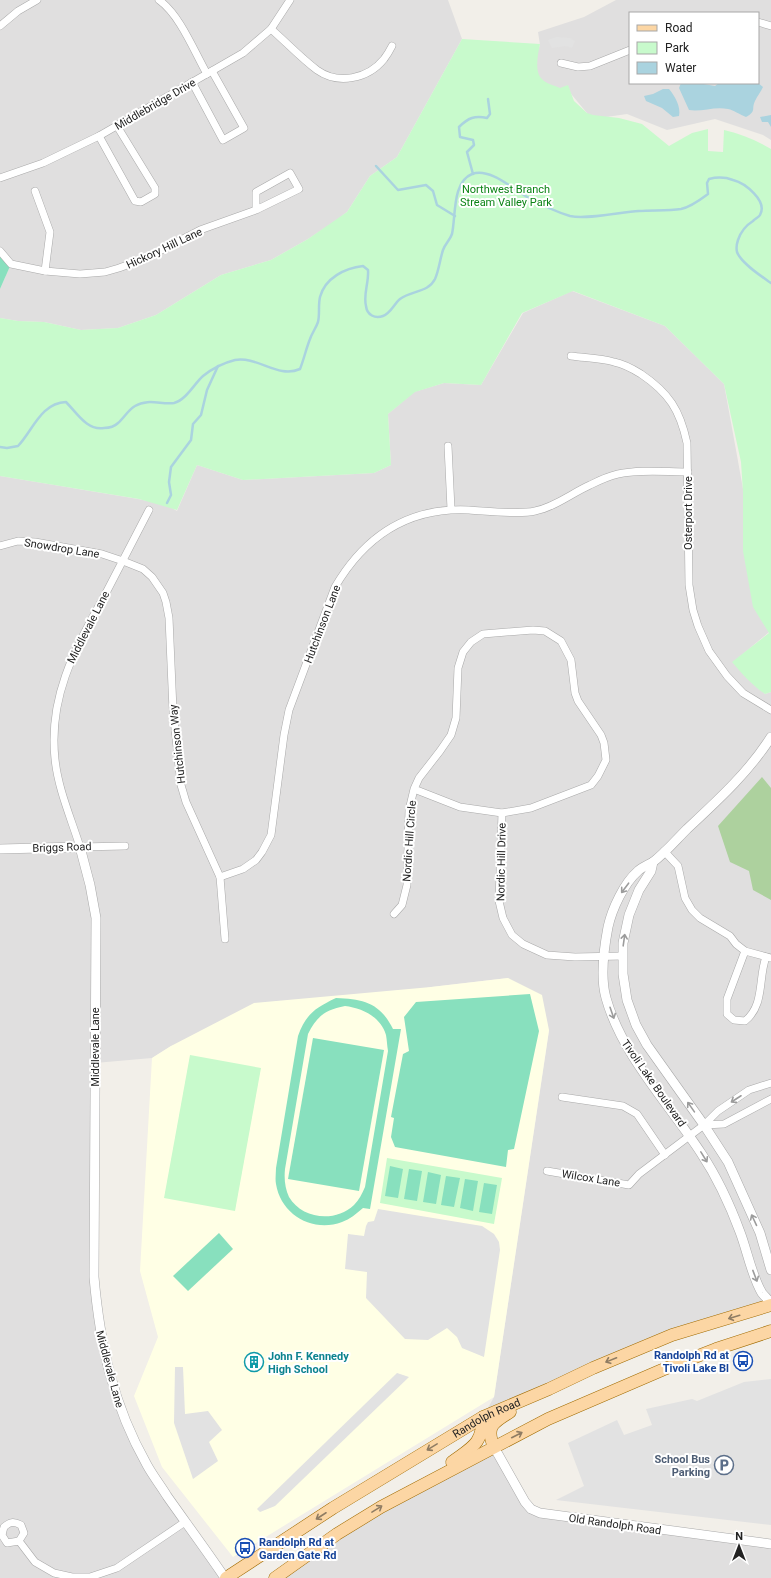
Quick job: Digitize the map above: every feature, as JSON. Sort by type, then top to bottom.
[{"type":"main road","name":"Randolph Road","points":[[225,1578],[333,1508],[483,1417],[672,1335],[771,1304]]},
{"type":"main road","points":[[275,1578],[356,1523],[426,1482],[548,1419],[632,1382],[716,1349],[771,1331]]},
{"type":"main road","points":[[494,1447],[490,1438],[490,1431],[495,1422],[549,1389]]},
{"type":"main road","points":[[426,1482],[478,1442],[482,1432],[483,1417]]},
{"type":"street","points":[[0,26],[18,11],[37,0]]},
{"type":"street","name":"Middlebridge Drive","points":[[0,178],[43,163],[99,136],[243,53],[271,29],[290,0]]},
{"type":"street","points":[[163,1],[176,19],[244,128],[223,140],[192,82]]},
{"type":"street","points":[[759,22],[771,26]]},
{"type":"street","points":[[271,29],[318,71],[335,78],[351,78],[368,73],[384,60],[392,46]]},
{"type":"street","points":[[561,63],[578,67],[590,66],[629,50]]},
{"type":"street","points":[[99,136],[135,201],[141,202],[155,194],[155,188],[117,126]]},
{"type":"street","name":"Hickory Hill Lane","points":[[0,251],[11,264],[45,271],[80,274],[105,272],[146,258],[200,230],[256,210],[299,188],[290,174],[256,192],[256,210]]},
{"type":"street","points":[[35,191],[50,232],[45,271]]},
{"type":"street","name":"Osterport Drive","points":[[571,356],[614,362],[632,368],[657,385],[671,401],[684,426],[687,443],[689,585],[693,610],[698,626],[709,651],[726,676],[743,693],[771,710]]},
{"type":"street","points":[[448,446],[451,509]]},
{"type":"street","name":"Hutchinson Lane","points":[[220,877],[244,869],[256,860],[271,835],[284,735],[289,710],[335,587],[346,568],[368,544],[384,531],[426,513],[451,509],[530,513],[544,510],[590,485],[617,474],[634,472],[688,472]]},
{"type":"street","name":"Middlevale Lane","points":[[149,510],[78,643],[67,668],[58,702],[54,735],[55,760],[60,785],[80,847],[90,885],[96,918],[94,1277],[97,1318],[115,1395],[125,1421],[147,1466],[225,1578]]},
{"type":"street","name":"Snowdrop Lane","points":[[0,546],[18,541],[35,542],[102,554],[123,561]]},
{"type":"street","name":"Hutchinson Way","points":[[123,561],[143,569],[152,577],[163,593],[166,602],[169,618],[173,710],[181,785],[186,802],[220,877],[224,939]]},
{"type":"street","name":"Nordic Hill Circle","points":[[394,914],[402,905],[407,885],[409,810],[414,789],[419,778],[451,735],[456,718],[458,668],[464,652],[471,642],[483,634],[533,630],[545,631],[561,641],[571,660],[575,693],[578,701],[601,735],[604,743],[606,760],[598,776],[591,784],[530,808],[502,813],[460,807],[414,789]]},
{"type":"street","name":"Tivoli Lake Boulevard","points":[[771,737],[762,751],[727,790],[652,862],[638,871],[620,895],[610,920],[605,942],[604,956],[606,996],[617,1028],[630,1053],[690,1136],[712,1170],[740,1230],[762,1293],[771,1304]]},
{"type":"street","name":"Nordic Hill Drive","points":[[502,813],[499,901],[503,918],[512,935],[523,944],[547,955],[575,957],[623,956]]},
{"type":"street","name":"Briggs Road","points":[[0,849],[125,846]]},
{"type":"street","points":[[664,851],[678,866],[685,898],[692,910],[700,918],[730,936],[736,944],[745,951],[769,958],[752,1016],[745,1021],[734,1020],[727,1014],[727,999],[745,951]]},
{"type":"street","name":"Tivoli Lake Boulevard","points":[[652,862],[651,870],[639,890],[629,915],[623,956],[623,974],[627,1000],[636,1025],[647,1045],[704,1125],[728,1162],[760,1233],[771,1270]]},
{"type":"street","name":"Wilcox Lane","points":[[547,1171],[629,1185],[639,1174],[704,1125],[718,1111],[749,1090],[771,1083]]},
{"type":"street","points":[[562,1097],[605,1102],[623,1106],[637,1114],[665,1155]]},
{"type":"street","points":[[704,1125],[724,1124],[771,1099]]},
{"type":"street","name":"Old Randolph Road","points":[[494,1447],[525,1502],[531,1509],[540,1513],[771,1544]]},
{"type":"street","points":[[19,1541],[36,1562],[54,1573],[72,1577],[90,1577],[117,1568],[185,1522]]},
{"type":"shaded area","points":[[0,0],[448,0],[462,39],[397,157],[370,176],[347,212],[334,222],[271,260],[221,275],[156,315],[118,328],[81,330],[44,322],[18,321],[0,318],[0,289],[11,264],[0,251]]},
{"type":"shaded area","points":[[616,0],[771,0],[771,140],[763,135],[715,119],[667,130],[627,114],[592,119],[567,89],[547,89],[532,66],[540,45],[538,32],[584,17]]},
{"type":"shaded area","points":[[556,37],[570,38],[575,41],[572,48],[566,46],[552,48],[548,40]]},
{"type":"shaded area","points":[[572,291],[665,326],[724,384],[769,632],[737,659],[765,694],[771,692],[771,1305],[672,1335],[483,1417],[494,1397],[549,1031],[508,978],[431,987],[171,1046],[152,1058],[95,1063],[94,1277],[106,1360],[147,1466],[225,1578],[0,1578],[0,476],[138,499],[167,505],[177,511],[197,465],[243,480],[374,473],[391,465],[388,414],[414,392],[444,383],[481,385],[523,313]]},
{"type":"shaded area","name":"John F. Kennedy High School","points":[[508,978],[542,995],[549,1030],[494,1397],[233,1557],[162,1467],[134,1396],[158,1337],[140,1271],[152,1058],[171,1046],[254,1003],[431,987]]},
{"type":"shaded area","points":[[378,1209],[482,1226],[494,1234],[499,1242],[500,1250],[484,1357],[462,1348],[457,1337],[447,1328],[428,1340],[405,1339],[366,1298],[367,1272],[345,1269],[348,1234],[364,1236],[368,1222],[374,1221]]},
{"type":"shaded area","points":[[175,1367],[183,1367],[185,1414],[208,1411],[222,1430],[209,1442],[218,1461],[193,1479],[174,1423]]},
{"type":"shaded area","points":[[397,1373],[409,1377],[275,1506],[260,1512],[257,1509]]},
{"type":"shaded area","points":[[771,1379],[771,1525],[556,1500],[584,1486],[568,1443],[617,1420],[624,1435],[652,1425],[646,1409],[692,1399],[697,1401],[744,1382]]},
{"type":"shaded area","points":[[494,1447],[531,1509],[771,1544],[771,1578],[275,1578],[337,1534]]},
{"type":"green space","name":"Northwest Branch Stream Valley Park","points":[[462,39],[540,44],[537,67],[540,76],[544,81],[560,88],[568,85],[574,101],[587,113],[619,118],[642,124],[669,146],[692,133],[708,129],[708,151],[723,152],[724,130],[736,133],[771,149],[771,692],[765,694],[760,691],[732,662],[769,633],[753,607],[743,551],[743,492],[741,462],[724,384],[665,326],[573,291],[522,313],[481,385],[444,383],[415,392],[388,414],[391,465],[374,473],[243,480],[197,465],[177,510],[139,499],[0,476],[0,318],[18,321],[44,322],[81,330],[118,328],[156,315],[221,275],[271,260],[308,239],[347,212],[370,176],[397,157]]},
{"type":"green space","points":[[0,251],[11,264],[0,289]]},
{"type":"green space","points":[[762,777],[771,788],[771,900],[753,890],[749,871],[730,862],[718,826]]},
{"type":"green space","points":[[530,994],[539,1031],[514,1149],[508,1150],[506,1167],[395,1147],[391,1137],[394,1118],[391,1117],[403,1054],[409,1051],[404,1017],[416,1002]]},
{"type":"green space","points":[[336,998],[363,1001],[377,1008],[383,1013],[393,1029],[401,1029],[370,1209],[363,1208],[342,1222],[331,1225],[320,1225],[300,1219],[291,1213],[284,1205],[276,1184],[276,1168],[298,1036],[304,1022],[312,1012]],"holes":[[[345,1006],[370,1014],[380,1023],[386,1035],[388,1051],[365,1187],[354,1205],[346,1211],[329,1216],[319,1216],[302,1210],[289,1197],[285,1183],[285,1169],[308,1034],[318,1018],[322,1015]]]},
{"type":"green space","points":[[313,1038],[384,1050],[359,1191],[288,1179]]},
{"type":"green space","points":[[190,1055],[261,1068],[235,1211],[164,1198]]},
{"type":"green space","points":[[387,1158],[502,1178],[494,1224],[380,1203]]},
{"type":"green space","points":[[390,1166],[403,1169],[398,1198],[385,1196]]},
{"type":"green space","points":[[409,1169],[422,1171],[417,1201],[404,1199]]},
{"type":"green space","points":[[428,1172],[441,1175],[436,1204],[423,1202]]},
{"type":"green space","points":[[446,1176],[460,1178],[454,1207],[441,1205]]},
{"type":"green space","points":[[465,1179],[478,1181],[473,1211],[460,1208]]},
{"type":"green space","points":[[484,1183],[497,1185],[492,1214],[479,1212]]},
{"type":"green space","points":[[219,1233],[233,1249],[188,1291],[173,1276]]},
{"type":"water","points":[[681,84],[704,84],[715,86],[718,84],[759,84],[763,87],[755,101],[753,111],[746,117],[732,110],[723,108],[689,110],[679,88]]},
{"type":"water","points":[[663,89],[669,89],[673,95],[678,105],[679,116],[673,117],[662,108],[646,101],[644,96],[653,94]]},
{"type":"water","points":[[771,115],[771,127],[768,122],[762,122],[760,117]]},
{"type":"waterway","points":[[473,174],[467,152],[474,145],[473,140],[460,137],[459,127],[465,121],[472,118],[487,118],[490,114],[488,99]]},
{"type":"waterway","points":[[376,166],[398,190],[426,185],[433,191],[437,205],[455,216]]},
{"type":"waterway","points":[[0,447],[7,448],[18,446],[38,418],[50,407],[57,404],[66,402],[87,424],[92,427],[108,428],[120,421],[135,406],[145,402],[174,403],[182,399],[203,376],[218,366],[231,361],[252,361],[284,371],[300,369],[318,322],[320,297],[326,284],[337,275],[356,267],[363,266],[368,270],[365,302],[368,312],[374,317],[386,315],[400,299],[432,284],[436,276],[443,250],[452,234],[458,192],[461,184],[472,174],[479,173],[494,176],[544,206],[570,216],[577,217],[639,211],[681,209],[692,205],[708,194],[707,183],[709,179],[730,179],[738,182],[754,193],[761,204],[762,210],[759,216],[742,231],[737,243],[737,252],[747,265],[771,283]]},
{"type":"waterway","points":[[167,503],[171,495],[169,482],[171,467],[191,440],[193,424],[201,415],[207,390],[218,366]]},
{"type":"place","name":"Randolph Rd at Tivoli Lake Bl","points":[[743,1361]]},
{"type":"place","name":"John F. Kennedy High School","points":[[254,1362]]},
{"type":"place","name":"School Bus Parking","points":[[724,1465]]},
{"type":"place","name":"Randolph Rd at Garden Gate Rd","points":[[245,1548]]}]
